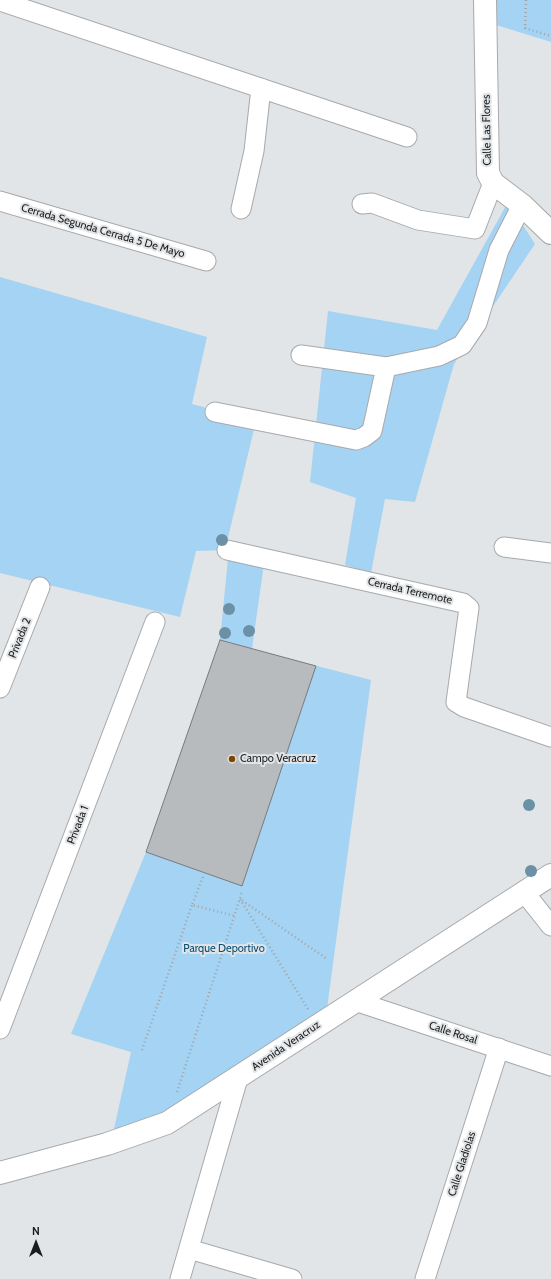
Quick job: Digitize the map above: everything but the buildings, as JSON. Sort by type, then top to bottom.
[{"type":"street","name":"Calle Las Flores","points":[[485,0],[488,173],[493,183]]},
{"type":"street","points":[[0,1],[407,137]]},
{"type":"street","points":[[241,209],[254,151],[261,88]]},
{"type":"street","points":[[362,204],[372,203],[418,220],[475,229],[493,183],[522,205],[551,233]]},
{"type":"street","name":"Cerrada Segunda Cerrada 5 De Mayo","points":[[0,201],[206,261]]},
{"type":"street","points":[[301,355],[386,366],[439,356],[462,344],[477,323],[500,250],[522,205]]},
{"type":"street","points":[[215,412],[356,440],[364,437],[372,431],[386,366]]},
{"type":"street","points":[[504,547],[551,553]]},
{"type":"street","name":"Cerrada Terremote","points":[[227,550],[463,603],[469,608],[456,702],[464,707],[551,737]]},
{"type":"street","name":"Privada 2","points":[[0,688],[40,587]]},
{"type":"street","name":"Privada 1","points":[[0,1029],[155,622]]},
{"type":"street","name":"Avenida Veracruz","points":[[0,1173],[107,1144],[167,1123],[238,1078],[317,1024],[356,1001],[551,875]]},
{"type":"street","points":[[524,892],[551,926]]},
{"type":"street","name":"Calle Rosal","points":[[356,1001],[551,1066]]},
{"type":"street","name":"Calle Gladiolas","points":[[425,1279],[499,1048]]},
{"type":"street","points":[[180,1279],[238,1078]]},
{"type":"street","points":[[189,1249],[292,1279]]},
{"type":"path","points":[[526,0],[525,28],[551,36]]},
{"type":"path","points":[[142,1050],[192,905],[203,878]]},
{"type":"path","points":[[177,1094],[242,892]]},
{"type":"path","points":[[240,899],[327,959]]},
{"type":"path","points":[[240,899],[317,1024]]},
{"type":"path","points":[[192,905],[235,916]]},
{"type":"green space","points":[[492,0],[551,0],[551,42],[493,24]]},
{"type":"green space","points":[[508,202],[535,244],[454,364],[415,502],[385,499],[371,573],[345,565],[356,498],[310,482],[328,311],[437,330]]},
{"type":"green space","points":[[0,277],[207,337],[192,404],[256,421],[225,550],[196,551],[180,617],[0,573]]},
{"type":"green space","name":"Parque Deportivo","points":[[229,548],[265,556],[252,649],[371,680],[326,1016],[110,1147],[131,1052],[71,1034],[146,852],[220,640]]},
{"type":"place","name":"Campo Veracruz","points":[[232,759]]}]
